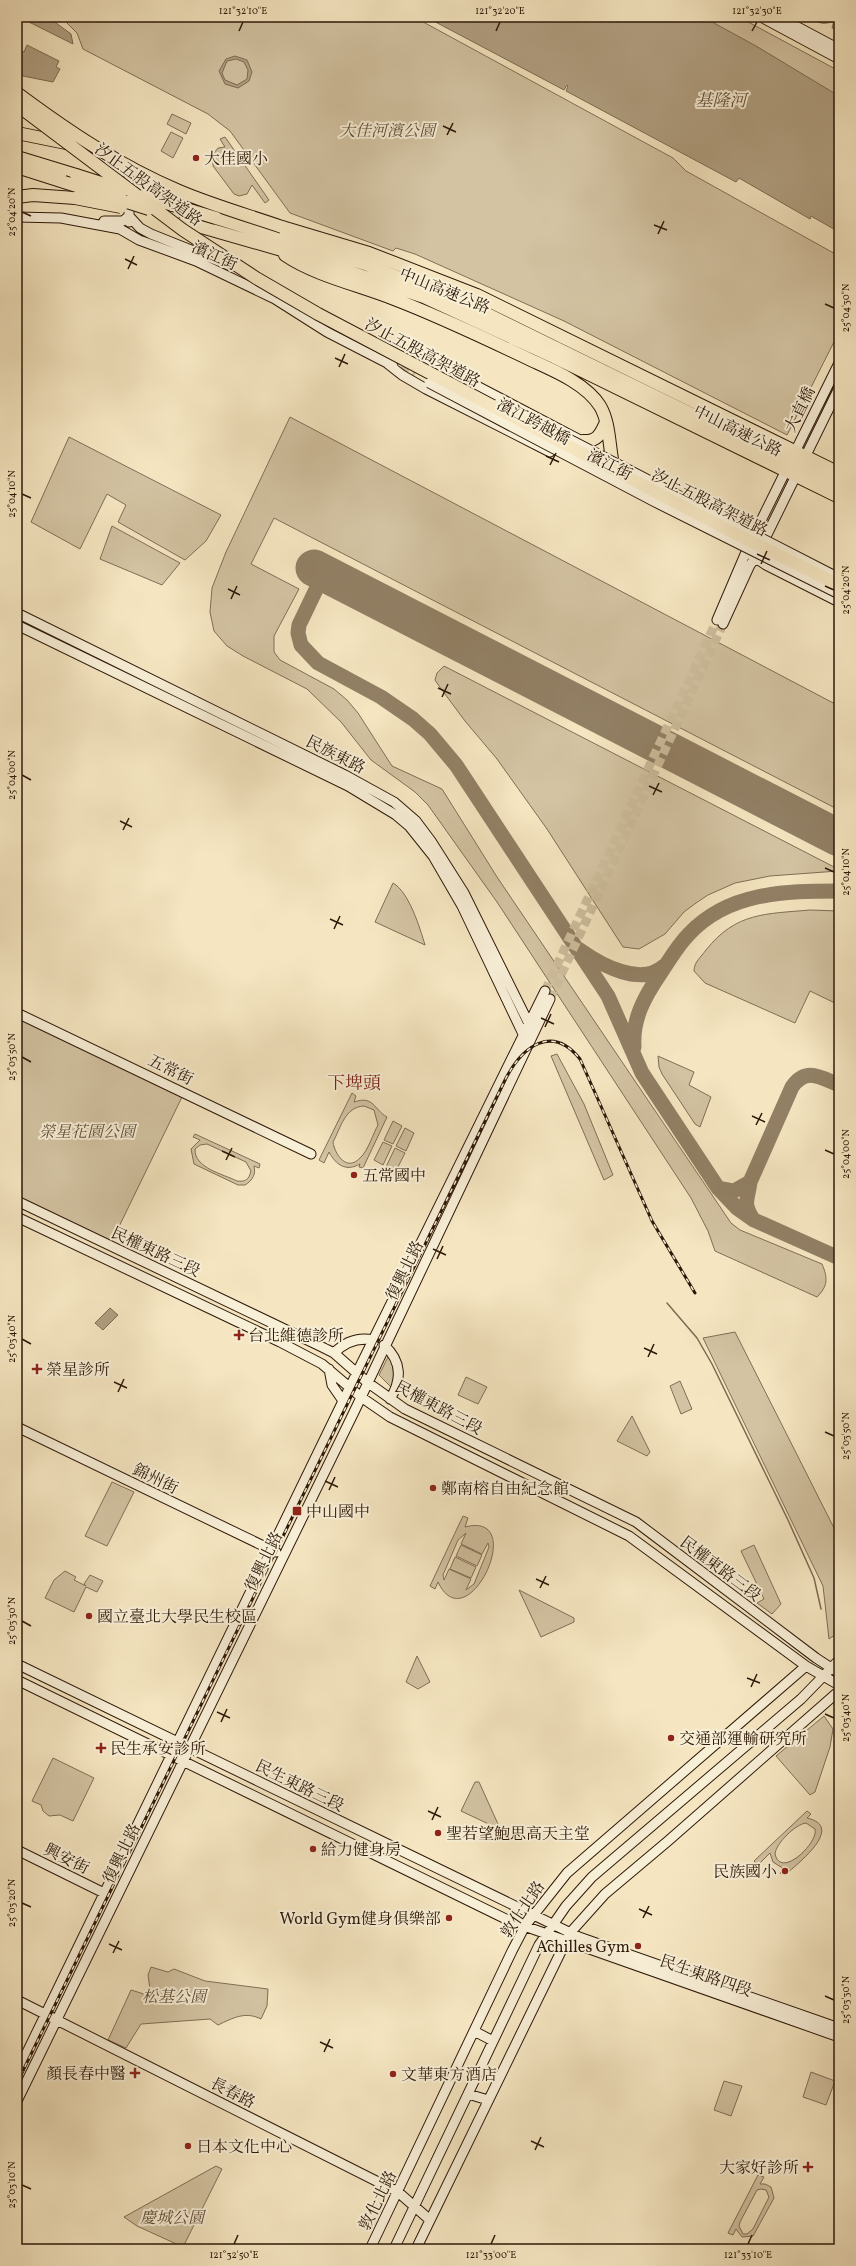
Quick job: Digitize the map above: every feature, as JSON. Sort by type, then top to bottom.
[{"type":"highway","name":"汐止五股高架道路","points":[[19,99],[127,166],[178,190],[218,206],[370,253],[477,295],[839,473]]},
{"type":"highway","name":"汐止五股高架道路","points":[[19,99],[183,230],[256,278],[379,348],[732,532],[839,585]]},
{"type":"highway","points":[[22,135],[38,129],[38,117]]},
{"type":"highway","points":[[22,135],[74,145]]},
{"type":"highway","name":"中山高速公路","points":[[17,157],[336,255],[417,283],[533,335],[839,486]]},
{"type":"highway","name":"中山高速公路","points":[[17,166],[184,222],[367,276],[424,297],[478,320],[839,497]]},
{"type":"highway","points":[[17,197],[57,196],[74,198],[184,222]]},
{"type":"highway","points":[[278,249],[299,264],[394,299],[493,341],[548,368],[582,388],[600,406],[606,422],[612,459]]},
{"type":"highway","points":[[583,441],[592,442],[598,437],[606,422]]},
{"type":"main road","points":[[761,17],[839,59]]},
{"type":"main road","points":[[779,17],[839,49]]},
{"type":"main road","points":[[17,87],[19,99],[38,117],[59,143],[72,152],[111,169],[119,172],[129,172]]},
{"type":"main road","points":[[19,99],[74,145],[121,165],[129,172],[130,226],[144,242]]},
{"type":"main road","name":"濱江街","points":[[17,217],[45,216],[120,229],[144,242],[196,261],[275,299],[328,332],[388,364],[429,383]]},
{"type":"main road","points":[[86,222],[123,221],[129,216]]},
{"type":"main road","name":"濱江街","points":[[129,216],[145,231],[237,268],[839,578]]},
{"type":"main road","name":"濱江街","points":[[410,357],[433,363],[583,441],[612,459],[755,534],[839,574]]},
{"type":"main road","name":"大直橋","points":[[839,363],[746,552],[720,622],[750,565],[756,557],[839,388]]},
{"type":"main road","name":"濱江街","points":[[388,364],[426,389],[612,482],[756,557],[766,565],[839,602]]},
{"type":"main road","name":"濱江跨越橋","points":[[429,383],[653,501],[839,594]]},
{"type":"main road","points":[[612,459],[612,482]]},
{"type":"main road","name":"民族東路","points":[[17,613],[345,775],[380,793],[408,813],[431,841],[464,893],[529,1024],[533,1037]]},
{"type":"main road","name":"民族東路","points":[[17,626],[348,786],[396,815],[409,826],[433,856],[454,892],[523,1034]]},
{"type":"main road","name":"復興北路","points":[[17,2073],[349,1388],[545,991]]},
{"type":"main road","name":"復興北路","points":[[17,2101],[360,1397],[550,999]]},
{"type":"main road","name":"五常街","points":[[17,1012],[311,1154]]},
{"type":"main road","points":[[523,1034],[533,1037]]},
{"type":"main road","name":"民權東路三段","points":[[17,1201],[334,1353],[367,1382],[390,1399],[451,1432],[636,1522],[836,1671]]},
{"type":"main road","name":"民權東路三段","points":[[17,1217],[280,1342],[329,1369],[360,1397],[397,1421],[629,1536],[806,1666],[824,1678],[839,1685]]},
{"type":"main road","points":[[334,1353],[350,1341],[362,1339],[373,1340]]},
{"type":"main road","points":[[384,1345],[395,1357],[399,1373],[396,1388],[390,1399]]},
{"type":"main road","points":[[329,1369],[332,1386],[343,1401]]},
{"type":"main road","name":"錦州街","points":[[17,1427],[282,1556]]},
{"type":"main road","name":"敦化北路","points":[[394,2249],[545,1934],[552,1924],[578,1890],[592,1877],[824,1678],[836,1671],[839,1660]]},
{"type":"main road","name":"民生東路三段","points":[[17,1664],[570,1933]]},
{"type":"main road","name":"敦化北路","points":[[370,2249],[525,1926],[533,1915],[557,1884],[581,1860],[806,1666]]},
{"type":"main road","name":"民生東路三段","points":[[17,1680],[182,1762],[525,1926],[564,1941]]},
{"type":"main road","points":[[416,2249],[564,1941],[570,1933],[605,1894],[839,1691]]},
{"type":"main road","name":"興安街","points":[[17,1850],[104,1894]]},
{"type":"main road","name":"民生東路四段","points":[[570,1933],[839,2028]]},
{"type":"main road","name":"民生東路四段","points":[[564,1941],[839,2037]]},
{"type":"main road","name":"長春路","points":[[17,2000],[398,2192],[430,2220]]},
{"type":"main road","points":[[474,2031],[493,2041]]},
{"type":"main road","points":[[468,2094],[488,2100]]},
{"type":"green space","name":"大佳河濱公園","points":[[61,17],[414,17],[673,158],[686,171],[839,256],[839,332],[787,435],[564,321],[415,254],[396,248],[393,251],[290,213],[230,131],[208,114],[83,49],[77,33]]},
{"type":"green space","points":[[693,17],[739,17],[839,71],[839,99]]},
{"type":"green space","points":[[811,17],[839,17],[836,29],[832,28],[834,21],[822,23]]},
{"type":"green space","points":[[172,114],[191,123],[186,134],[167,124]]},
{"type":"green space","points":[[171,132],[183,138],[173,158],[161,151]]},
{"type":"green space","points":[[225,137],[269,200],[265,203],[252,185],[247,194],[239,196],[234,194],[213,166],[213,154],[218,148],[225,147],[220,139]]},
{"type":"green space","points":[[290,417],[839,706],[839,810],[274,518],[251,564],[299,589],[274,636],[274,652],[280,660],[334,689],[347,700],[358,713],[392,766],[442,789],[497,877],[731,1223],[740,1230],[822,1264],[826,1282],[821,1293],[817,1297],[715,1251],[708,1231],[691,1198],[497,902],[428,805],[415,792],[371,760],[341,722],[307,689],[243,656],[227,646],[214,631],[210,612],[212,588],[226,552]]},
{"type":"green space","points":[[69,437],[221,515],[206,541],[185,560],[118,522],[126,505],[107,494],[80,549],[31,522]]},
{"type":"green space","points":[[112,526],[180,563],[162,585],[100,559]]},
{"type":"green space","points":[[444,666],[838,869],[838,871],[770,876],[735,883],[708,895],[696,903],[684,912],[665,934],[639,949],[623,947],[547,829],[497,759],[465,721],[435,680],[437,673]]},
{"type":"green space","points":[[393,883],[399,888],[409,902],[417,920],[425,945],[375,922]]},
{"type":"green space","points":[[810,910],[839,911],[839,1005],[810,991],[795,1023],[705,983],[694,971],[698,960],[717,938],[729,928],[740,922],[766,914]]},
{"type":"green space","name":"榮星花園公園","points":[[17,1017],[182,1097],[112,1241],[17,1196]]},
{"type":"green space","points":[[557,1054],[584,1104],[613,1175],[604,1180],[551,1056]]},
{"type":"green space","points":[[658,1056],[694,1072],[689,1085],[711,1097],[700,1127],[695,1124],[662,1074],[659,1067]]},
{"type":"green space","points":[[352,1093],[356,1096],[354,1102],[366,1100],[373,1104],[387,1117],[363,1168],[359,1167],[360,1164],[350,1167],[342,1166],[338,1164],[329,1152],[324,1163],[319,1160]],"holes":[[[364,1106],[374,1110],[378,1125],[368,1147],[363,1155],[355,1162],[346,1163],[336,1152],[333,1142],[341,1124],[348,1114],[358,1107]]]},
{"type":"green space","points":[[393,1121],[402,1126],[393,1144],[384,1140]]},
{"type":"green space","points":[[405,1128],[414,1133],[406,1151],[396,1146]]},
{"type":"green space","points":[[195,1134],[260,1164],[259,1168],[254,1166],[255,1172],[252,1179],[245,1185],[238,1185],[194,1164],[191,1149],[200,1140],[193,1137]],"holes":[[[207,1144],[246,1162],[251,1171],[249,1176],[244,1181],[237,1181],[204,1166],[196,1156],[195,1149],[200,1145]]]},
{"type":"green space","points":[[383,1142],[392,1146],[383,1165],[374,1160]]},
{"type":"green space","points":[[395,1148],[405,1153],[396,1171],[386,1167]]},
{"type":"green space","points":[[735,1332],[834,1528],[839,1551],[839,1632],[829,1639],[823,1586],[703,1338]]},
{"type":"green space","points":[[389,1355],[396,1367],[392,1388],[379,1375]]},
{"type":"green space","points":[[466,1377],[487,1387],[478,1404],[458,1395]]},
{"type":"green space","points":[[680,1381],[692,1409],[681,1414],[670,1386]]},
{"type":"green space","points":[[632,1416],[650,1452],[647,1456],[617,1441]]},
{"type":"green space","points":[[112,1482],[134,1492],[107,1546],[85,1536]]},
{"type":"green space","points":[[463,1516],[468,1518],[465,1527],[484,1527],[492,1537],[493,1553],[487,1571],[476,1587],[464,1597],[450,1597],[438,1582],[435,1589],[430,1586]],"holes":[[[466,1533],[461,1544],[482,1554],[488,1543],[489,1547],[474,1584],[466,1590],[471,1579],[449,1569],[444,1580],[443,1575],[458,1540]]]},
{"type":"green space","points":[[461,1545],[482,1555],[477,1566],[456,1556]]},
{"type":"green space","points":[[754,1545],[781,1604],[772,1614],[757,1603],[764,1599],[741,1551]]},
{"type":"green space","points":[[455,1557],[476,1567],[471,1578],[450,1569]]},
{"type":"green space","points":[[65,1571],[76,1577],[74,1580],[86,1586],[84,1584],[90,1575],[103,1581],[97,1592],[86,1587],[74,1612],[45,1598],[54,1580]]},
{"type":"green space","points":[[519,1590],[574,1618],[574,1622],[541,1637]]},
{"type":"green space","points":[[417,1656],[430,1682],[418,1689],[406,1682]]},
{"type":"green space","points":[[824,1716],[833,1729],[830,1747],[815,1792],[810,1795],[776,1756]]},
{"type":"green space","points":[[53,1758],[94,1778],[73,1821],[60,1815],[49,1816],[43,1811],[41,1805],[32,1801]]},
{"type":"green space","points":[[475,1782],[479,1782],[498,1824],[495,1827],[461,1811]]},
{"type":"green space","points":[[807,1811],[811,1814],[807,1818],[818,1823],[822,1829],[820,1837],[808,1855],[785,1875],[780,1873],[784,1869],[773,1862],[770,1853],[758,1865],[754,1861]],"holes":[[[806,1823],[815,1829],[815,1835],[811,1842],[799,1856],[784,1863],[779,1861],[775,1854],[776,1850],[792,1830]]]},
{"type":"green space","name":"松基公園","points":[[151,1967],[168,1972],[174,1969],[205,1981],[268,1989],[267,2006],[261,2019],[250,2016],[239,2016],[218,2025],[210,2019],[141,2024],[126,2048],[108,2040],[131,1990],[144,1994],[150,1989],[148,1975]]},
{"type":"green space","points":[[811,2072],[835,2081],[826,2105],[803,2097]]},
{"type":"green space","points":[[724,2081],[742,2086],[731,2116],[714,2110]]},
{"type":"green space","name":"慶城公園","points":[[216,2166],[222,2169],[183,2247],[137,2226],[124,2217]]},
{"type":"green space","points":[[758,2175],[764,2177],[760,2184],[765,2184],[771,2187],[774,2198],[753,2236],[742,2237],[736,2229],[733,2235],[728,2233]],"holes":[[[757,2190],[766,2190],[769,2197],[753,2229],[747,2234],[743,2234],[739,2226],[740,2222]]]},
{"type":"water","points":[[19,17],[48,17],[71,34],[73,44]]},
{"type":"water","name":"基隆河","points":[[426,17],[703,17],[756,46],[839,96],[839,232],[811,216],[810,219],[739,178],[736,182],[566,91],[567,85],[564,90]]},
{"type":"water","points":[[27,45],[59,61],[56,67],[60,69],[53,82],[23,76],[18,70],[22,51],[24,52]]},
{"type":"water","points":[[235,56],[247,60],[252,72],[249,81],[238,88],[225,84],[219,71],[226,59]],"holes":[[[236,59],[244,62],[248,70],[247,79],[237,85],[225,80],[222,73],[227,61]]]},
{"type":"water","points":[[110,1308],[118,1315],[103,1330],[95,1323]]},
{"type":"waterway","points":[[667,1303],[697,1338],[712,1364],[788,1520],[814,1578],[821,1609]]},
{"type":"taxiway","points":[[324,573],[299,625],[298,633],[301,645],[318,663],[381,697],[413,719],[430,734],[456,765],[608,996],[642,1073],[718,1188],[737,1208],[754,1220],[839,1258]]},
{"type":"taxiway","points":[[634,1047],[637,1017],[649,991],[681,943],[704,920],[739,902],[758,897],[798,892],[839,891]]},
{"type":"taxiway","points":[[580,950],[599,962],[621,972],[644,974],[655,972],[664,966]]},
{"type":"taxiway","points":[[753,1219],[747,1205],[750,1182],[792,1087],[797,1081],[808,1075],[819,1077],[839,1085]]},
{"type":"taxiway","points":[[718,1188],[734,1191],[750,1182]]},
{"type":"runway","points":[[314,568],[839,838]]},
{"type":"tunnel","points":[[388,364],[406,367],[416,372]]},
{"type":"tunnel","points":[[545,991],[717,620]]},
{"type":"tunnel","points":[[550,999],[723,624]]},
{"type":"railway","points":[[17,2083],[506,1078],[521,1057],[539,1043],[549,1041],[559,1043],[569,1048],[580,1059],[652,1221],[695,1293]]},
{"type":"place","name":"大佳國小","points":[[196,158]]},
{"type":"place","name":"五常國中","points":[[354,1175]]},
{"type":"place","name":"台北維德診所","points":[[239,1335]]},
{"type":"place","name":"榮星診所","points":[[37,1369]]},
{"type":"place","name":"鄭南榕自由紀念館","points":[[433,1488]]},
{"type":"place","name":"中山國中","points":[[297,1511]]},
{"type":"place","name":"國立臺北大學民生校區","points":[[89,1616]]},
{"type":"place","name":"交通部運輸研究所","points":[[671,1738]]},
{"type":"place","name":"民生承安診所","points":[[101,1748]]},
{"type":"place","name":"聖若望鮑思高天主堂","points":[[438,1833]]},
{"type":"place","name":"給力健身房","points":[[313,1849]]},
{"type":"place","name":"民族國小","points":[[785,1871]]},
{"type":"place","name":"World Gym健身俱樂部","points":[[449,1918]]},
{"type":"place","name":"Achilles Gym","points":[[638,1946]]},
{"type":"place","name":"顏長春中醫","points":[[135,2073]]},
{"type":"place","name":"文華東方酒店","points":[[393,2074]]},
{"type":"place","name":"日本文化中心","points":[[188,2146]]},
{"type":"place","name":"大家好診所","points":[[808,2167]]},
{"type":"district","name":"下埤頭","points":[[354,1083]]}]
